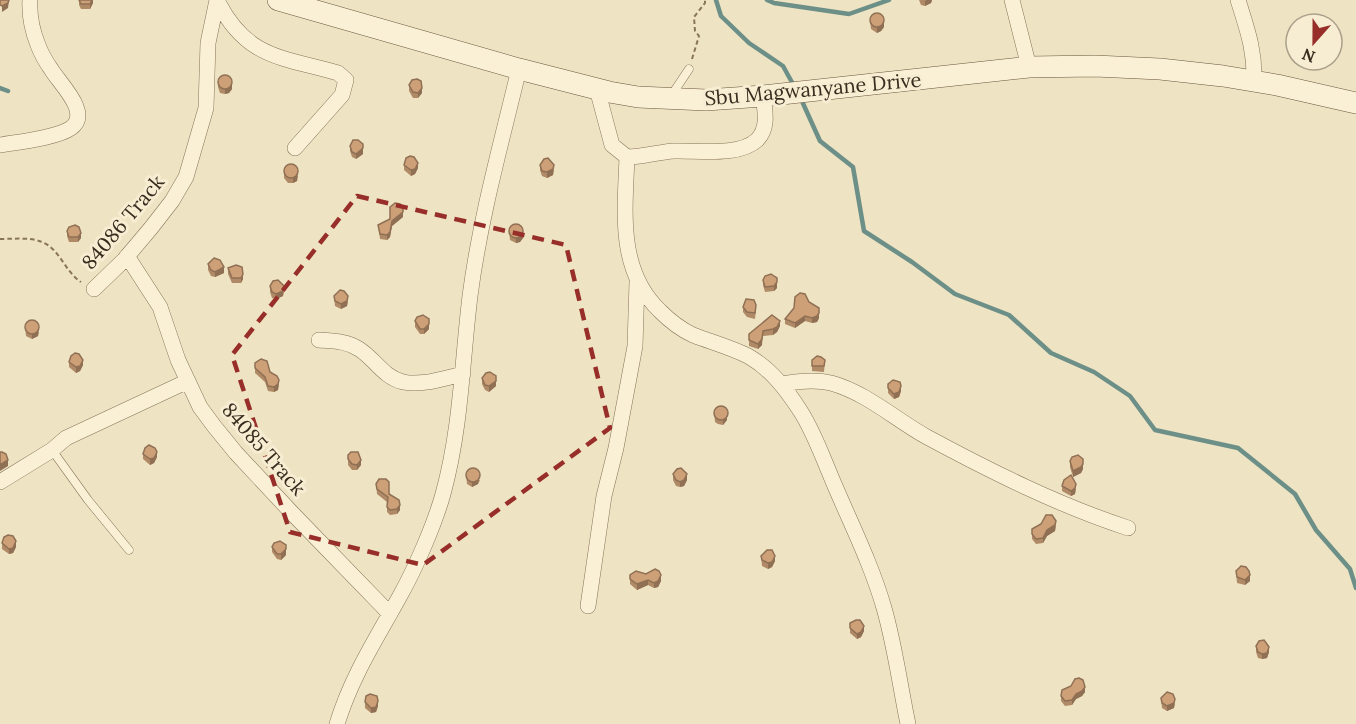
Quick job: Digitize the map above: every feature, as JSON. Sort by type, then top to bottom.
[{"type":"main road","name":"Sbu Magwanyane Drive","points":[[278,0],[519,69],[597,89],[668,100],[706,100],[768,95],[1029,67],[1095,66],[1160,69],[1254,81],[1356,103]]},
{"type":"street","points":[[0,145],[61,132],[72,128],[77,121],[78,113],[75,103],[50,69],[38,46],[29,15],[30,0]]},
{"type":"street","points":[[217,0],[236,30],[253,46],[276,56],[338,73],[346,80],[342,95],[295,148]]},
{"type":"street","name":"84086 Track","points":[[94,290],[127,256],[172,201],[186,177],[206,108],[208,42],[217,0]]},
{"type":"street","points":[[1012,0],[1029,67]]},
{"type":"street","points":[[1238,0],[1252,42],[1254,81]]},
{"type":"street","points":[[337,724],[348,689],[412,572],[443,496],[456,432],[470,296],[480,231],[519,69]]},
{"type":"street","points":[[597,89],[612,146],[627,157],[748,146],[756,141],[763,132],[768,95]]},
{"type":"street","points":[[627,157],[626,237],[630,261],[637,282],[651,302],[679,327],[749,357],[782,384],[808,424],[878,590],[886,617],[908,724]]},
{"type":"street","name":"84085 Track","points":[[127,256],[159,307],[178,360],[201,407],[236,453],[390,614]]},
{"type":"street","points":[[588,606],[604,496],[616,448],[635,346],[637,282]]},
{"type":"street","points":[[319,340],[354,345],[385,373],[404,382],[431,381],[463,374]]},
{"type":"street","points":[[782,384],[805,380],[830,383],[844,388],[873,403],[925,436],[1006,478],[1069,507],[1128,528]]},
{"type":"street","points":[[0,482],[82,429],[188,381]]},
{"type":"lane","points":[[668,100],[688,69]]},
{"type":"lane","points":[[52,450],[88,500],[129,550]]},
{"type":"path","points":[[688,69],[699,36],[695,31],[694,17],[705,0]]},
{"type":"path","name":"84086 Track","points":[[0,239],[42,241],[53,250],[71,276],[94,290]]},
{"type":"highlighted area","points":[[357,196],[566,245],[610,428],[423,565],[290,532],[232,355]]},
{"type":"building","points":[[0,0],[9,0],[2,6]]},
{"type":"building","points":[[79,0],[92,0],[90,4],[81,4]]},
{"type":"building","points":[[877,13],[882,15],[884,20],[882,25],[877,27],[872,25],[870,20],[872,15]]},
{"type":"building","points":[[225,75],[230,77],[232,82],[230,87],[225,89],[220,87],[218,82],[220,77]]},
{"type":"building","points":[[412,80],[421,81],[422,88],[418,93],[413,92],[409,85]]},
{"type":"building","points":[[353,140],[358,140],[363,144],[363,148],[356,154],[352,152],[350,146]]},
{"type":"building","points":[[414,157],[418,163],[415,169],[411,170],[404,165],[406,158]]},
{"type":"building","points":[[548,158],[554,165],[553,169],[547,172],[542,171],[540,165],[544,159]]},
{"type":"building","points":[[291,164],[296,166],[298,171],[296,176],[291,178],[286,176],[284,171],[286,166]]},
{"type":"building","points":[[395,203],[403,207],[403,212],[392,221],[390,232],[387,235],[380,234],[378,225],[390,219],[390,207]]},
{"type":"building","points":[[516,224],[521,226],[523,231],[521,236],[516,238],[511,236],[509,231],[511,226]]},
{"type":"building","points":[[75,225],[79,227],[81,233],[78,237],[69,237],[67,231],[69,227]]},
{"type":"building","points":[[214,258],[220,260],[224,267],[215,272],[208,264]]},
{"type":"building","points":[[236,265],[242,267],[241,278],[232,278],[228,268]]},
{"type":"building","points":[[771,274],[777,278],[777,282],[774,286],[765,287],[763,280],[765,276]]},
{"type":"building","points":[[278,280],[284,286],[283,291],[276,294],[272,292],[270,286],[273,281]]},
{"type":"building","points":[[340,290],[348,296],[347,301],[341,304],[335,301],[334,296]]},
{"type":"building","points":[[800,293],[805,294],[809,302],[819,308],[819,313],[812,318],[805,316],[795,323],[785,319],[794,308],[795,297]]},
{"type":"building","points":[[746,299],[754,300],[755,313],[747,312],[743,307]]},
{"type":"building","points":[[423,315],[429,319],[429,324],[424,329],[420,329],[415,321],[417,317]]},
{"type":"building","points":[[772,315],[780,321],[777,327],[763,331],[762,339],[758,344],[749,340],[749,334]]},
{"type":"building","points":[[32,320],[37,322],[39,327],[37,332],[32,334],[27,332],[25,327],[27,322]]},
{"type":"building","points":[[75,353],[79,354],[83,360],[80,366],[76,367],[69,362]]},
{"type":"building","points":[[817,356],[825,360],[824,366],[812,366],[812,360]]},
{"type":"building","points":[[261,359],[267,361],[270,372],[279,380],[274,387],[268,386],[265,377],[255,368],[255,363]]},
{"type":"building","points":[[490,372],[496,376],[496,381],[489,386],[485,385],[482,378]]},
{"type":"building","points":[[893,380],[900,382],[901,386],[899,392],[894,394],[888,388],[888,384]]},
{"type":"building","points":[[721,406],[726,408],[728,413],[726,418],[721,420],[716,418],[714,413],[716,408]]},
{"type":"building","points":[[149,445],[157,452],[154,458],[150,459],[143,454]]},
{"type":"building","points":[[0,452],[6,454],[8,460],[0,465]]},
{"type":"building","points":[[351,452],[358,452],[361,460],[357,465],[352,464],[348,459]]},
{"type":"building","points":[[1078,455],[1083,459],[1083,464],[1073,471],[1070,461],[1072,457]]},
{"type":"building","points":[[473,468],[478,470],[480,475],[478,480],[473,482],[468,480],[466,475],[468,470]]},
{"type":"building","points":[[681,468],[687,474],[680,482],[673,474]]},
{"type":"building","points":[[1071,475],[1076,484],[1071,491],[1062,486],[1064,480]]},
{"type":"building","points":[[379,479],[386,479],[389,482],[389,494],[399,500],[400,505],[397,509],[390,510],[387,507],[388,497],[377,489],[376,484]]},
{"type":"building","points":[[1046,515],[1052,515],[1056,521],[1055,525],[1047,530],[1043,538],[1036,539],[1032,534],[1032,529],[1041,524]]},
{"type":"building","points":[[13,536],[16,541],[13,548],[9,549],[2,543],[4,537]]},
{"type":"building","points":[[280,541],[286,545],[286,549],[281,554],[277,554],[272,547],[274,543]]},
{"type":"building","points":[[767,550],[772,550],[775,556],[772,562],[768,563],[762,560],[761,556]]},
{"type":"building","points":[[1241,566],[1246,567],[1249,571],[1250,575],[1245,580],[1237,577],[1236,571]]},
{"type":"building","points":[[655,569],[661,575],[654,583],[648,580],[637,584],[630,579],[630,575],[636,571],[646,574]]},
{"type":"building","points":[[860,620],[864,626],[857,634],[850,628],[850,623]]},
{"type":"building","points":[[1264,640],[1269,647],[1267,653],[1262,654],[1258,652],[1256,646],[1259,641]]},
{"type":"building","points":[[1075,679],[1083,680],[1085,687],[1072,700],[1065,701],[1061,696],[1062,690],[1071,686]]},
{"type":"building","points":[[1167,692],[1173,694],[1175,699],[1174,703],[1167,706],[1162,703],[1161,698]]},
{"type":"building","points":[[370,694],[377,696],[376,707],[371,708],[365,702],[366,696]]},
{"type":"waterway","points":[[716,0],[721,16],[749,43],[783,66],[794,86]]},
{"type":"waterway","points":[[767,0],[849,14],[889,0]]},
{"type":"waterway","points":[[0,88],[8,91]]},
{"type":"waterway","points":[[801,99],[820,141],[853,167],[864,231],[912,262],[955,294],[1009,315],[1051,353],[1094,372],[1130,396],[1155,430],[1238,448],[1295,494],[1316,530],[1350,569],[1356,588]]}]
